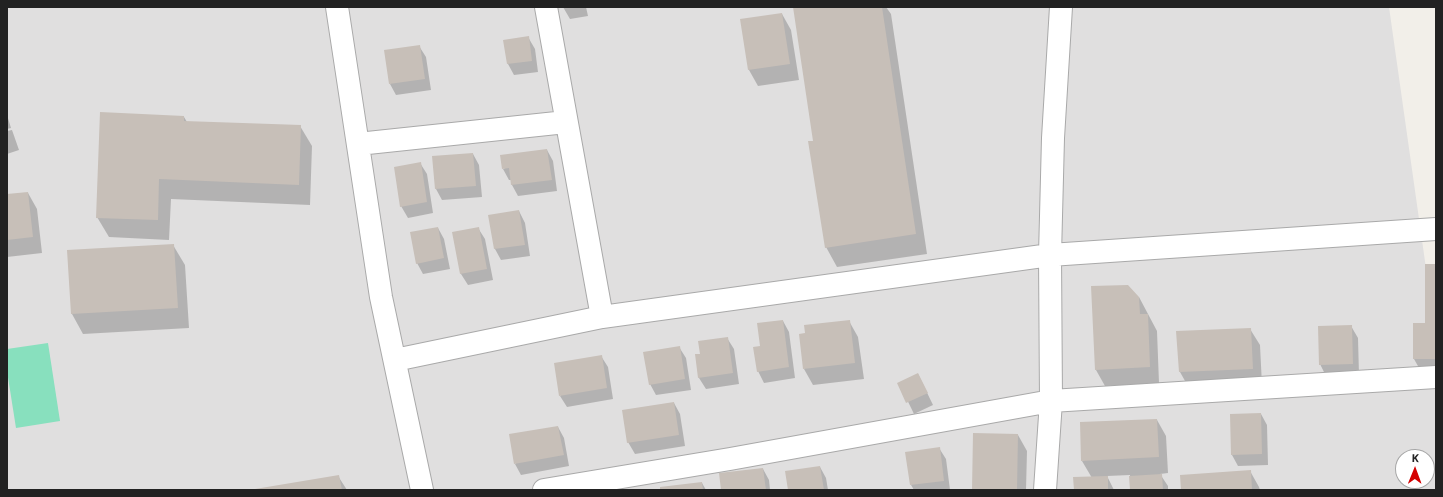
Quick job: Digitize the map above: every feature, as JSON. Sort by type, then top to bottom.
[{"type":"street","points":[[337,7],[381,297],[422,490]]},
{"type":"street","points":[[546,7],[602,317]]},
{"type":"street","points":[[1045,490],[1050,401],[1050,255],[1053,138],[1061,7]]},
{"type":"street","points":[[358,144],[566,122]]},
{"type":"street","points":[[395,360],[602,317],[1050,255],[1436,229]]},
{"type":"street","points":[[544,490],[730,459],[1050,401],[1436,377]]},
{"type":"shaded area","points":[[7,7],[1389,7],[1436,339],[1436,490],[7,490]]},
{"type":"green space","points":[[48,343],[60,421],[16,428],[7,371],[7,349]]},
{"type":"building","points":[[793,7],[882,7],[916,234],[825,248],[808,141],[813,141]]},
{"type":"building","points":[[782,13],[790,64],[748,70],[740,19]]},
{"type":"building","points":[[529,36],[532,61],[507,64],[503,40]]},
{"type":"building","points":[[420,45],[425,79],[389,84],[384,50]]},
{"type":"building","points":[[100,112],[184,116],[184,121],[301,125],[299,185],[159,179],[158,220],[96,218]]},
{"type":"building","points":[[547,149],[552,180],[511,185],[509,168],[502,169],[500,155]]},
{"type":"building","points":[[473,153],[476,186],[435,189],[432,156]]},
{"type":"building","points":[[421,162],[427,202],[400,207],[394,167]]},
{"type":"building","points":[[28,192],[33,237],[7,240],[7,194]]},
{"type":"building","points":[[519,210],[525,245],[494,249],[488,215]]},
{"type":"building","points":[[438,227],[444,258],[416,264],[410,232]]},
{"type":"building","points":[[479,227],[487,269],[460,274],[452,232]]},
{"type":"building","points":[[174,244],[178,308],[71,314],[67,250]]},
{"type":"building","points":[[1425,264],[1436,264],[1436,359],[1413,359],[1413,323],[1425,323]]},
{"type":"building","points":[[1128,285],[1139,297],[1140,314],[1148,314],[1150,367],[1095,370],[1091,286]]},
{"type":"building","points":[[783,320],[789,367],[757,372],[753,347],[760,346],[757,323]]},
{"type":"building","points":[[850,320],[855,363],[803,369],[799,334],[805,333],[804,325]]},
{"type":"building","points":[[1352,325],[1353,364],[1319,365],[1318,326]]},
{"type":"building","points":[[1251,328],[1253,369],[1179,372],[1176,331]]},
{"type":"building","points":[[728,337],[733,373],[698,378],[695,354],[700,354],[698,341]]},
{"type":"building","points":[[680,346],[685,379],[649,385],[643,352]]},
{"type":"building","points":[[602,355],[607,388],[559,396],[554,363]]},
{"type":"building","points":[[918,373],[928,393],[906,403],[897,383]]},
{"type":"building","points":[[674,402],[679,435],[627,443],[622,410]]},
{"type":"building","points":[[1261,413],[1262,454],[1231,455],[1230,414]]},
{"type":"building","points":[[1157,419],[1159,457],[1081,461],[1080,422]]},
{"type":"building","points":[[558,426],[564,455],[514,464],[509,434]]},
{"type":"building","points":[[973,433],[1018,434],[1017,490],[972,490]]},
{"type":"building","points":[[940,447],[944,481],[910,485],[905,452]]},
{"type":"building","points":[[820,466],[824,490],[788,490],[785,471]]},
{"type":"building","points":[[763,468],[766,490],[721,490],[719,473]]},
{"type":"building","points":[[1251,470],[1252,490],[1181,490],[1180,475]]},
{"type":"building","points":[[1162,474],[1163,490],[1130,490],[1129,476]]},
{"type":"building","points":[[339,475],[342,490],[255,490],[255,489]]},
{"type":"building","points":[[1108,476],[1108,490],[1074,490],[1073,477]]},
{"type":"building","points":[[702,482],[703,490],[660,490],[660,487]]}]
